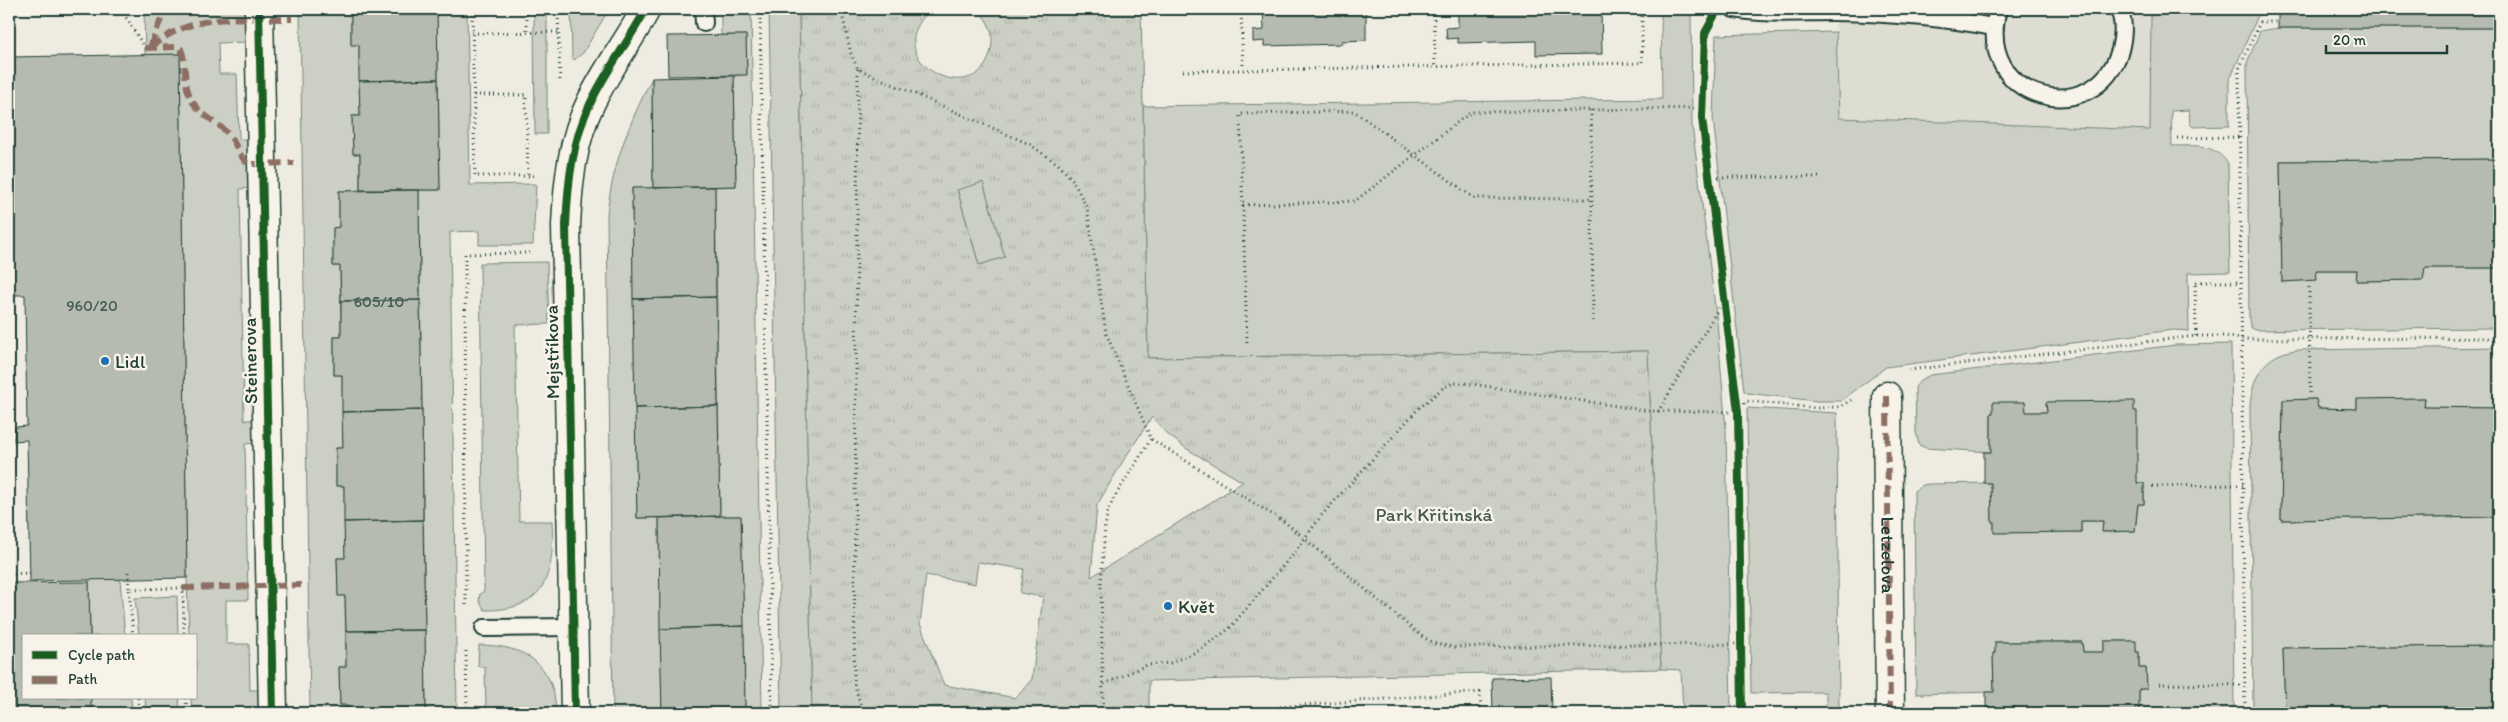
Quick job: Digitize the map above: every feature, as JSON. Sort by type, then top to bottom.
[{"type":"street","name":"Steinerova","points":[[259,9],[273,713]]},
{"type":"street","name":"Mejstříkova","points":[[575,713],[566,225],[568,184],[577,139],[590,103],[646,9]]},
{"type":"street","name":"Letzelova","points":[[1887,396],[1890,713]]},
{"type":"lane","points":[[1734,9],[1752,12],[1835,12],[1940,19],[1993,27]]},
{"type":"lane","points":[[1998,9],[1993,27],[1996,52],[2008,75],[2028,91],[2053,98],[2078,95],[2100,82],[2116,62],[2123,38],[2118,9]]},
{"type":"lane","points":[[484,628],[573,627]]},
{"type":"path","points":[[121,9],[145,48]]},
{"type":"path","points":[[472,9],[475,176],[541,176]]},
{"type":"path","points":[[527,9],[527,32]]},
{"type":"path","points":[[558,9],[560,85]]},
{"type":"path","points":[[760,9],[772,713]]},
{"type":"path","points":[[841,9],[851,54],[858,69],[854,683],[866,713]]},
{"type":"path","points":[[1241,9],[1243,69]]},
{"type":"path","points":[[1434,9],[1436,66]]},
{"type":"path","points":[[1183,71],[1642,62],[1642,9]]},
{"type":"path","points":[[1713,17],[1705,33],[1703,108],[1708,177],[1725,296],[1738,412],[1742,713]]},
{"type":"path","points":[[2245,713],[2239,69],[2260,22],[2278,22]]},
{"type":"path","points":[[472,33],[558,32]]},
{"type":"path","points":[[858,69],[1029,144],[1058,164],[1072,178],[1087,208],[1106,333],[1151,439],[1286,523],[1421,636],[1445,646],[1741,644]]},
{"type":"path","points":[[474,95],[526,95],[528,176]]},
{"type":"path","points":[[1243,205],[1355,201],[1471,112],[1703,108]]},
{"type":"path","points":[[1591,110],[1593,321]]},
{"type":"path","points":[[1247,342],[1240,114],[1354,111],[1474,198],[1592,199]]},
{"type":"path","points":[[2177,138],[2240,136]]},
{"type":"path","points":[[1708,177],[1821,177]]},
{"type":"path","points":[[466,608],[465,254],[517,253]]},
{"type":"path","points":[[2196,336],[2195,282],[2240,282]]},
{"type":"path","points":[[2310,287],[2310,393]]},
{"type":"path","points":[[1658,412],[1725,296]]},
{"type":"path","points":[[1902,372],[2196,336],[2225,336],[2241,339],[2499,338]]},
{"type":"path","points":[[1104,684],[1147,665],[1170,663],[1183,658],[1215,640],[1229,629],[1322,515],[1417,410],[1444,387],[1454,383],[1464,383],[1658,412],[1738,412]]},
{"type":"path","points":[[1738,412],[1746,401],[1816,408],[1840,407],[1856,396]]},
{"type":"path","points":[[1103,713],[1101,582],[1104,527],[1114,498],[1151,439]]},
{"type":"path","points":[[2152,486],[2242,485]]},
{"type":"path","points":[[128,572],[133,634]]},
{"type":"path","points":[[9,574],[30,573]]},
{"type":"path","points":[[129,589],[183,588],[184,634]]},
{"type":"path","points":[[466,646],[467,713]]},
{"type":"path","points":[[2154,684],[2244,684]]},
{"type":"path","points":[[1276,713],[1276,707],[1480,692],[1481,713]]},
{"type":"path","points":[[138,700],[139,713]]},
{"type":"path","points":[[186,700],[187,713]]},
{"type":"shaded area","points":[[1835,9],[2151,9],[2150,130],[1839,118]]},
{"type":"green space","points":[[144,9],[249,11],[249,42],[218,43],[219,74],[237,74],[239,139],[252,139],[253,188],[240,189],[244,420],[256,420],[256,443],[245,444],[248,600],[226,600],[226,644],[249,644],[250,690],[261,690],[262,713],[192,713],[191,700],[198,700],[198,634],[189,634],[187,578],[180,54],[145,55]]},
{"type":"green space","points":[[300,9],[351,9],[351,44],[359,45],[360,116],[352,116],[353,154],[360,154],[360,190],[339,191],[339,227],[333,228],[333,266],[340,266],[341,337],[334,337],[334,375],[342,375],[343,448],[336,448],[336,486],[344,486],[345,558],[337,558],[338,595],[345,596],[346,667],[339,667],[340,705],[347,705],[347,713],[310,713]]},
{"type":"green space","points":[[437,9],[467,9],[470,185],[536,184],[533,245],[479,245],[479,231],[450,232],[457,713],[426,713],[419,190],[440,190]]},
{"type":"green space","points":[[534,9],[547,9],[547,134],[535,134]]},
{"type":"green space","points":[[571,9],[609,9],[583,53],[574,60],[572,57]]},
{"type":"green space","points":[[721,9],[751,9],[762,713],[745,713],[741,516],[720,516],[715,187],[736,186],[734,76],[747,74],[746,35],[721,35]]},
{"type":"green space","points":[[769,9],[799,9],[812,713],[781,713]]},
{"type":"green space","name":"Park Křitinská","points":[[799,9],[932,9],[917,29],[914,47],[922,63],[936,74],[954,79],[971,77],[985,65],[992,42],[988,23],[975,9],[1141,9],[1148,358],[1648,351],[1661,669],[1149,681],[1149,713],[812,713]],"holes":[[[983,182],[1005,257],[979,265],[957,190]],[[1152,417],[1167,434],[1187,449],[1243,482],[1091,577],[1097,505]],[[978,562],[1024,569],[1020,593],[1043,597],[1032,679],[1016,698],[944,685],[920,624],[926,575],[975,584]]]},
{"type":"green space","points":[[1661,9],[1691,9],[1692,125],[1717,322],[1726,430],[1731,713],[1683,713],[1681,670],[1661,669],[1648,351],[1148,358],[1143,106],[1662,99]]},
{"type":"green space","points":[[2151,9],[2278,9],[2278,12],[2260,11],[2229,81],[2229,126],[2193,127],[2190,124],[2189,110],[2171,111],[2172,146],[2209,148],[2216,151],[2228,163],[2230,272],[2188,273],[2189,331],[2173,330],[1886,367],[1841,401],[1816,401],[1747,393],[1744,391],[1713,118],[1716,35],[1836,32],[1839,118],[2150,130]]},
{"type":"green space","points":[[2278,28],[2499,28],[2499,159],[2280,161],[2282,282],[2316,280],[2316,270],[2357,270],[2357,281],[2423,280],[2425,268],[2499,268],[2499,328],[2256,330],[2251,328],[2249,321],[2247,63],[2260,31]]},
{"type":"green space","points":[[652,78],[653,188],[632,189],[637,518],[659,518],[662,713],[613,713],[607,214],[613,177],[623,144]]},
{"type":"green space","points":[[983,182],[1005,257],[979,265],[957,189]]},
{"type":"green space","points":[[547,262],[549,324],[515,325],[519,521],[552,521],[551,557],[548,573],[542,586],[534,596],[522,604],[506,609],[485,610],[479,601],[480,594],[484,591],[480,263]]},
{"type":"green space","points":[[2231,344],[2234,713],[2139,713],[2139,689],[2147,689],[2146,668],[2139,668],[2139,652],[2136,652],[2135,641],[2104,641],[2104,652],[2083,652],[2082,642],[1996,642],[1995,653],[1993,653],[1994,692],[1916,694],[1914,491],[1923,485],[1929,484],[1991,483],[1994,532],[2081,532],[2081,521],[2103,521],[2103,532],[2135,531],[2138,504],[2144,504],[2144,483],[2137,483],[2046,402],[2047,412],[1991,413],[1991,452],[1926,448],[1919,445],[1916,432],[1915,387],[1921,380],[1930,375],[2176,345]]},
{"type":"green space","points":[[2499,347],[2499,408],[2424,407],[2425,398],[2357,400],[2357,409],[2318,408],[2316,399],[2283,400],[2281,520],[2499,517],[2499,646],[2283,648],[2285,713],[2253,713],[2250,407],[2254,385],[2262,368],[2276,356],[2297,350]]},
{"type":"green space","points":[[1747,408],[1837,413],[1839,713],[1826,713],[1826,692],[1751,693]]},
{"type":"green space","points":[[89,579],[120,579],[125,634],[90,634]]},
{"type":"green space","points":[[177,596],[178,634],[139,634],[135,598]]},
{"type":"green space","points":[[479,645],[510,649],[534,661],[543,670],[550,682],[556,713],[486,713],[485,667],[478,666]]},
{"type":"green space","points":[[91,700],[131,700],[132,713],[91,713]]},
{"type":"green space","points":[[145,700],[179,700],[180,713],[146,713]]},
{"type":"building","points":[[351,9],[437,9],[438,79],[359,81],[359,45],[351,45]]},
{"type":"building","points":[[1263,9],[1366,9],[1366,40],[1342,41],[1342,44],[1264,46],[1264,41],[1253,42],[1253,31],[1264,30]]},
{"type":"building","points":[[1458,9],[1601,9],[1602,54],[1536,55],[1536,41],[1458,43],[1458,38],[1447,39],[1446,28],[1458,27]]},
{"type":"building","points":[[2278,9],[2499,9],[2499,28],[2278,28]]},
{"type":"building","points":[[746,35],[747,75],[668,76],[667,36]]},
{"type":"building","name":"Lidl","points":[[180,54],[187,578],[30,581],[27,440],[14,441],[15,427],[27,426],[25,295],[9,295],[9,57]]},
{"type":"building","points":[[734,76],[736,186],[653,188],[652,78]]},
{"type":"building","points":[[438,79],[440,190],[360,190],[360,154],[353,154],[352,116],[360,116],[359,81]]},
{"type":"building","points":[[2499,159],[2499,268],[2425,268],[2423,280],[2356,281],[2357,270],[2316,270],[2317,280],[2282,282],[2280,161]]},
{"type":"building","points":[[715,187],[716,297],[633,299],[632,188]]},
{"type":"building","points":[[419,190],[420,300],[341,301],[340,266],[333,266],[333,228],[339,227],[339,191]]},
{"type":"building","points":[[716,297],[718,406],[635,408],[633,299]]},
{"type":"building","points":[[420,300],[422,410],[342,412],[342,375],[334,375],[334,337],[341,337],[341,301]]},
{"type":"building","points":[[2425,398],[2424,407],[2499,408],[2499,517],[2281,520],[2283,400],[2316,399],[2318,408],[2357,409],[2357,399]]},
{"type":"building","points":[[2134,401],[2134,411],[2137,411],[2137,483],[2144,483],[2144,504],[2138,504],[2135,531],[2102,532],[2103,521],[2081,521],[2081,532],[1994,533],[1991,483],[1984,483],[1984,452],[1991,452],[1991,413],[1993,413],[1993,402],[2025,402],[2026,412],[2047,412],[2046,402]]},
{"type":"building","points":[[718,406],[720,516],[637,518],[635,408]]},
{"type":"building","points":[[422,410],[423,520],[344,522],[344,486],[336,486],[336,448],[343,448],[342,412]]},
{"type":"building","points":[[741,516],[744,626],[660,629],[659,518]]},
{"type":"building","points":[[423,520],[425,630],[346,631],[345,596],[338,596],[337,558],[345,558],[344,522]]},
{"type":"building","points":[[89,582],[90,634],[22,634],[22,700],[91,700],[91,713],[9,713],[9,583]]},
{"type":"building","points":[[744,626],[745,713],[662,713],[660,629]]},
{"type":"building","points":[[425,630],[426,713],[347,713],[347,705],[340,705],[339,667],[346,667],[346,631]]},
{"type":"building","points":[[2104,641],[2136,641],[2136,652],[2139,652],[2139,668],[2146,668],[2147,689],[2139,689],[2139,713],[1986,713],[1986,692],[1994,692],[1993,653],[1995,653],[1995,642],[2082,642],[2083,652],[2104,652]]},
{"type":"building","points":[[2499,646],[2499,713],[2285,713],[2283,648]]},
{"type":"building","points":[[1551,677],[1552,713],[1493,713],[1492,678]]},
{"type":"marked path","points":[[150,47],[165,9]]},
{"type":"marked path","points":[[150,47],[176,31],[204,22],[249,18],[292,19]]},
{"type":"marked path","points":[[145,48],[177,47],[181,49],[187,88],[192,101],[201,112],[229,135],[248,164],[294,163]]},
{"type":"marked path","points":[[1887,396],[1890,713]]},
{"type":"marked path","points":[[183,588],[301,585]]},
{"type":"cycle path","points":[[259,9],[273,713]]},
{"type":"cycle path","points":[[575,713],[566,225],[568,193],[575,147],[585,116],[604,78],[646,9]]},
{"type":"cycle path","points":[[1718,9],[1705,33],[1702,118],[1738,412],[1742,713]]},
{"type":"place","name":"Lidl","points":[[105,361]]},
{"type":"place","name":"Květ","points":[[1168,606]]}]
